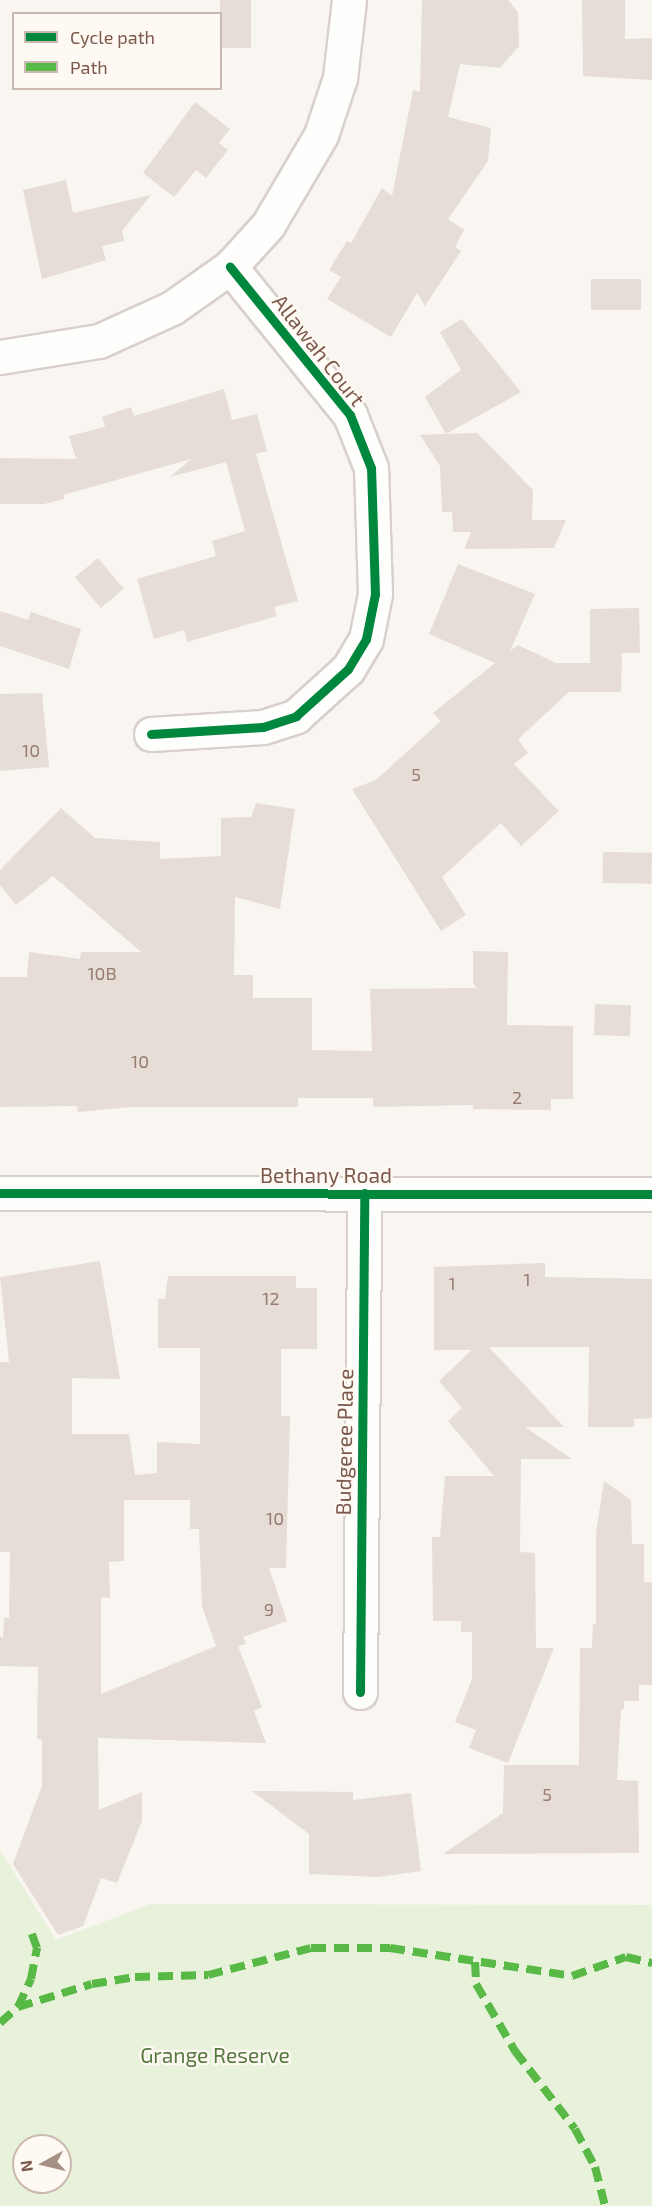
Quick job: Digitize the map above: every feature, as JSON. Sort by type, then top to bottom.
[{"type":"street","points":[[0,357],[99,341],[172,308],[230,267],[268,225],[321,135],[340,78],[349,0]]},
{"type":"street","name":"Allawah Court","points":[[151,734],[263,727],[296,716],[348,669],[366,639],[375,594],[371,468],[350,415],[230,267]]},
{"type":"street","name":"Bethany Road","points":[[0,1193],[652,1194]]},
{"type":"street","name":"Budgeree Place","points":[[360,1692],[364,1193]]},
{"type":"green space","name":"Grange Reserve","points":[[0,1850],[56,1940],[151,1904],[652,1905],[652,2206],[0,2206]]},
{"type":"building","points":[[220,0],[251,0],[251,48],[222,48],[222,12],[220,12]]},
{"type":"building","points":[[422,0],[508,0],[518,12],[519,46],[500,68],[460,64],[448,117],[491,128],[488,161],[448,219],[464,230],[455,247],[461,251],[425,306],[417,293],[391,337],[327,299],[341,277],[329,270],[347,241],[351,243],[382,188],[392,196],[413,90],[420,92]]},
{"type":"building","points":[[582,0],[625,0],[625,39],[652,38],[652,80],[583,76]]},
{"type":"building","points":[[195,102],[230,129],[219,143],[228,150],[206,178],[196,170],[174,197],[143,173]]},
{"type":"building","points":[[66,180],[73,213],[151,195],[122,231],[124,241],[102,246],[106,260],[42,279],[23,190]]},
{"type":"building","points":[[591,279],[641,279],[641,310],[591,310]]},
{"type":"building","points":[[462,319],[521,392],[446,434],[425,397],[461,370],[440,332]]},
{"type":"building","points":[[224,389],[232,420],[257,414],[267,451],[256,454],[298,601],[274,607],[277,616],[187,642],[184,630],[154,639],[137,579],[216,556],[212,541],[245,531],[226,462],[170,477],[191,459],[63,495],[64,499],[44,504],[0,504],[0,458],[76,459],[69,436],[105,427],[102,417],[131,407],[134,416]]},
{"type":"building","points":[[477,433],[533,490],[532,520],[566,520],[554,548],[464,549],[471,532],[453,532],[452,512],[442,512],[440,466],[420,435]]},
{"type":"building","points":[[98,558],[124,589],[101,608],[75,577]]},
{"type":"building","points":[[458,564],[535,594],[510,651],[518,645],[556,663],[590,663],[590,609],[639,608],[640,653],[622,653],[621,692],[569,692],[518,739],[528,753],[514,764],[559,811],[521,846],[501,823],[442,877],[466,915],[441,931],[352,789],[376,780],[441,721],[433,713],[495,663],[429,634]]},
{"type":"building","points":[[0,611],[28,620],[31,612],[81,629],[69,669],[0,646]]},
{"type":"building","points":[[42,693],[49,767],[0,771],[0,694]]},
{"type":"building","points":[[256,803],[295,809],[280,909],[235,897],[234,975],[253,975],[253,998],[312,998],[312,1050],[372,1051],[370,989],[477,988],[473,983],[473,951],[508,952],[507,1025],[573,1026],[573,1099],[551,1099],[551,1110],[473,1109],[473,1105],[373,1107],[373,1098],[298,1098],[298,1107],[131,1107],[78,1112],[77,1106],[0,1107],[0,977],[27,977],[29,952],[80,959],[81,952],[141,952],[53,876],[16,905],[0,885],[0,870],[61,808],[95,838],[160,842],[160,859],[221,856],[221,818],[251,817]]},
{"type":"building","points":[[603,852],[652,853],[651,884],[602,883]]},
{"type":"building","points":[[595,1004],[631,1005],[630,1036],[594,1035]]},
{"type":"building","points":[[100,1261],[120,1379],[72,1378],[72,1434],[129,1434],[135,1475],[157,1473],[157,1442],[200,1444],[200,1348],[158,1348],[158,1299],[165,1299],[168,1276],[296,1276],[296,1288],[317,1288],[317,1349],[281,1349],[281,1416],[290,1416],[286,1568],[269,1568],[287,1621],[243,1637],[246,1644],[238,1646],[262,1707],[254,1711],[266,1743],[98,1738],[99,1810],[142,1792],[142,1821],[117,1883],[101,1878],[83,1926],[58,1935],[13,1864],[42,1786],[42,1740],[37,1739],[38,1667],[0,1666],[0,1637],[3,1637],[4,1618],[9,1618],[10,1552],[0,1552],[0,1362],[9,1362],[0,1277]],"holes":[[[124,1500],[190,1500],[190,1529],[199,1529],[202,1607],[216,1646],[101,1694],[101,1597],[110,1598],[109,1562],[124,1561]]]},
{"type":"building","points":[[545,1263],[545,1277],[652,1279],[652,1418],[634,1419],[634,1427],[588,1427],[589,1347],[489,1347],[564,1427],[525,1427],[572,1459],[521,1459],[520,1552],[535,1553],[536,1648],[554,1648],[508,1763],[469,1748],[476,1730],[455,1722],[472,1679],[472,1632],[461,1632],[461,1621],[433,1621],[432,1537],[440,1537],[445,1476],[494,1476],[448,1421],[462,1408],[439,1381],[472,1350],[434,1350],[434,1267]]},
{"type":"building","points":[[604,1481],[631,1500],[632,1544],[644,1544],[644,1582],[652,1582],[652,1685],[639,1685],[639,1701],[624,1701],[624,1709],[621,1709],[617,1780],[638,1781],[639,1853],[443,1854],[503,1813],[504,1765],[579,1765],[580,1648],[592,1648],[593,1624],[596,1624],[596,1533]]},
{"type":"building","points":[[252,1791],[353,1792],[353,1800],[411,1793],[421,1871],[378,1877],[309,1874],[309,1834]]},
{"type":"marked path","points":[[18,2007],[31,1979],[37,1948],[30,1929]]},
{"type":"marked path","points":[[0,2023],[18,2007],[92,1984],[135,1977],[208,1975],[311,1948],[390,1948],[572,1976],[626,1957],[652,1963]]},
{"type":"marked path","points":[[475,1962],[476,1984],[515,2051],[575,2129],[595,2167],[605,2206]]},
{"type":"cycle path","points":[[151,734],[263,727],[296,716],[348,669],[366,639],[375,594],[371,468],[350,415],[230,267]]},
{"type":"cycle path","points":[[0,1193],[652,1194]]},
{"type":"cycle path","points":[[360,1692],[364,1193]]}]
